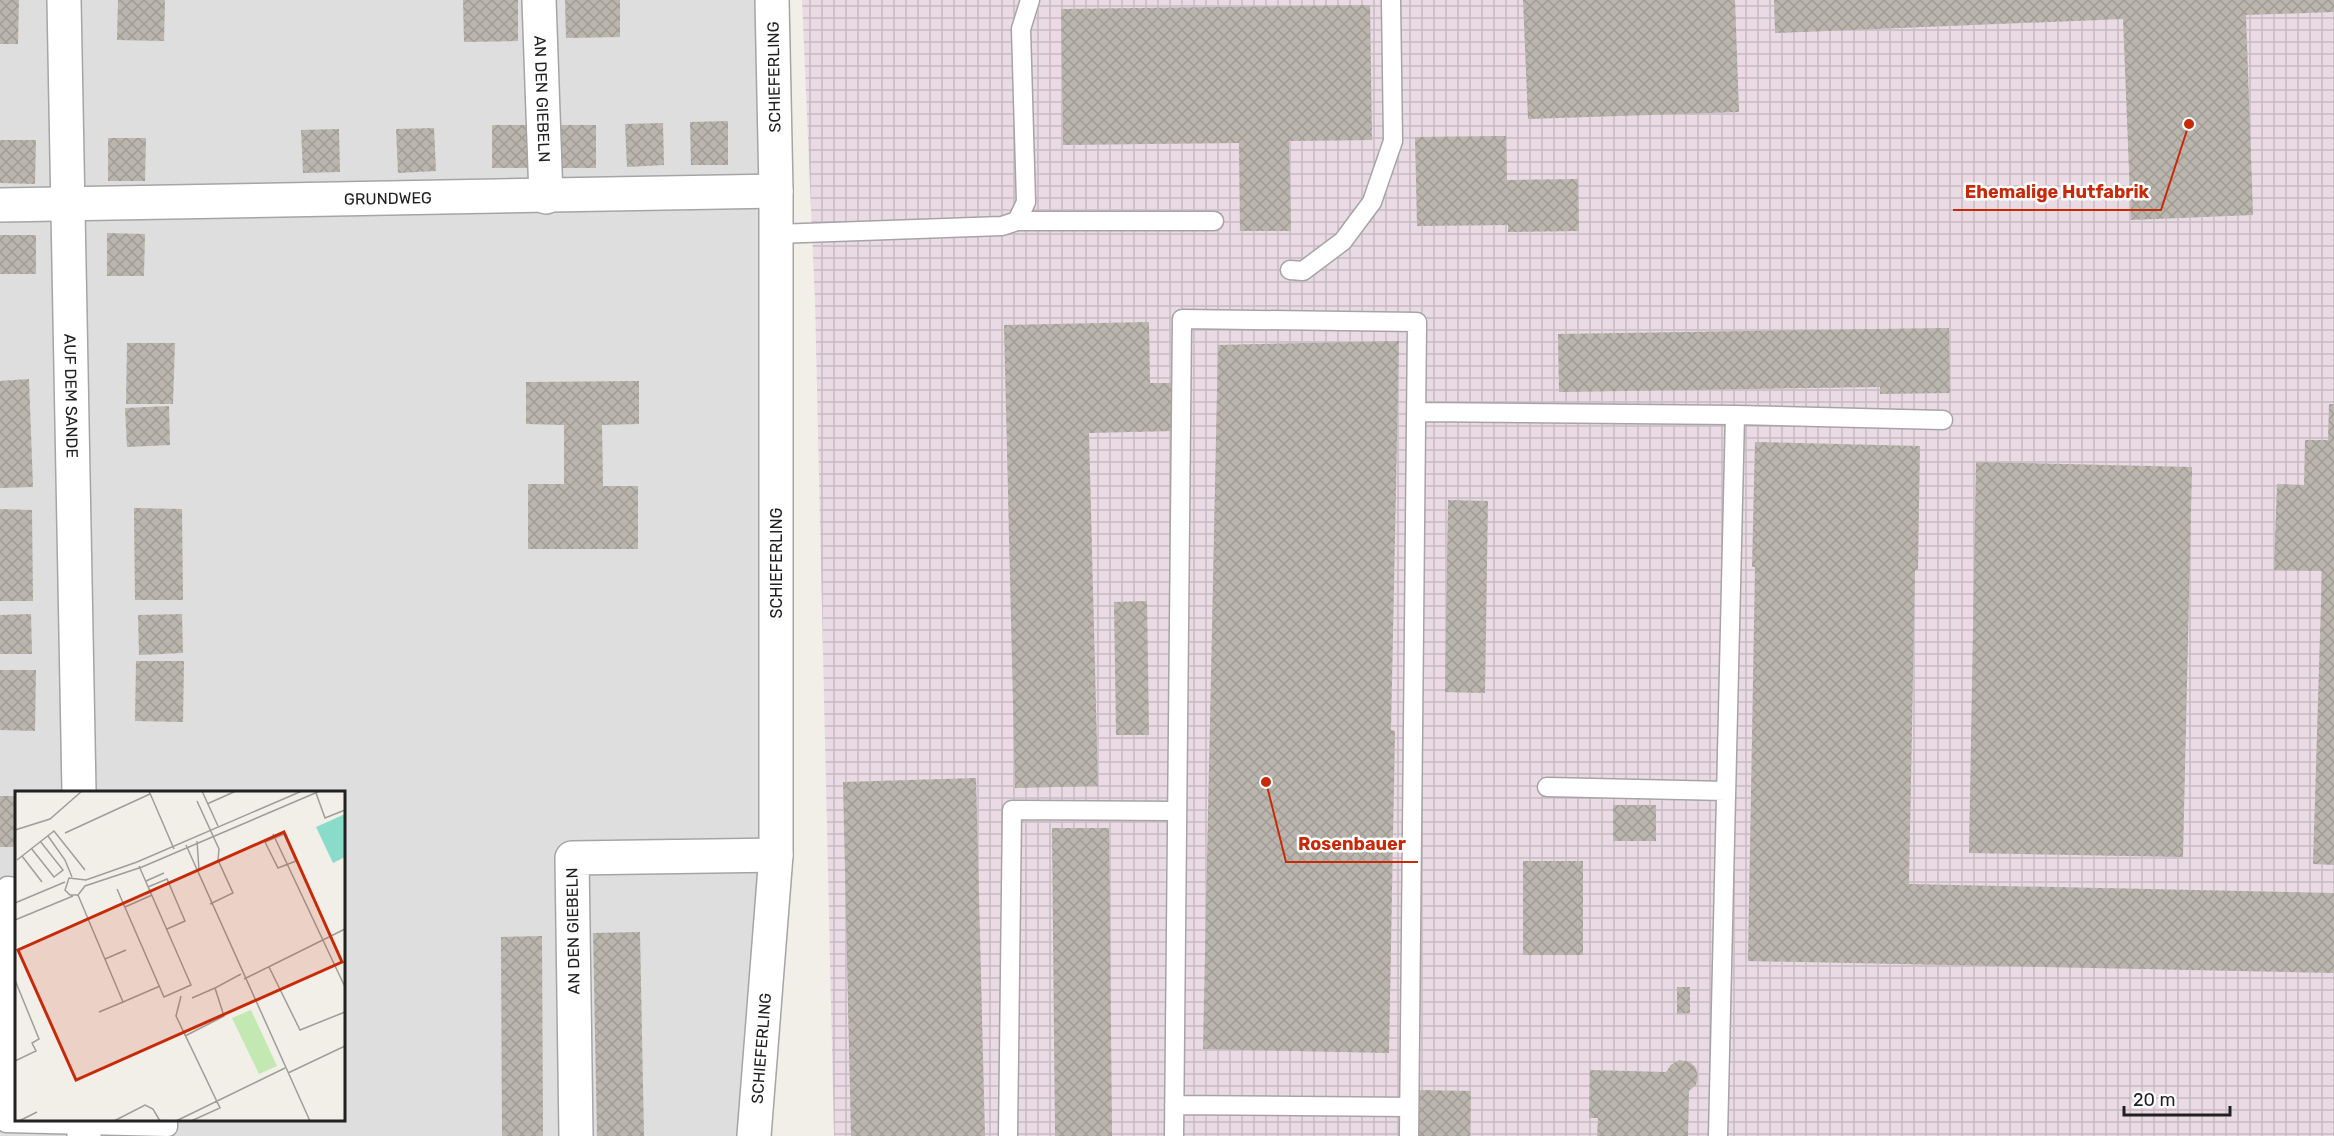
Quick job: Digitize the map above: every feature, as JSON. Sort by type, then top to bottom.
[{"type":"street","name":"AUF DEM SANDE","points":[[64,0],[79,791]]},
{"type":"street","name":"AN DEN GIEBELN","points":[[539,0],[546,197]]},
{"type":"street","name":"SCHIEFERLING","points":[[752,1132],[776,855],[776,191],[772,0]]},
{"type":"street","name":"GRUNDWEG","points":[[0,205],[68,202],[546,197],[776,191]]},
{"type":"street","name":"AN DEN GIEBELN","points":[[576,1136],[572,858],[776,855]]},
{"type":"lane","points":[[1017,221],[1026,202],[1021,29],[1030,0]]},
{"type":"lane","points":[[1290,270],[1303,271],[1343,241],[1372,202],[1393,141],[1391,0]]},
{"type":"lane","points":[[776,234],[1002,226],[1017,221],[1214,221]]},
{"type":"lane","points":[[1174,1136],[1182,319],[1417,322],[1409,1136]]},
{"type":"lane","points":[[1417,412],[1735,415],[1943,420]]},
{"type":"lane","points":[[1718,1136],[1735,415]]},
{"type":"lane","points":[[1547,787],[1726,791]]},
{"type":"lane","points":[[1008,1136],[1012,810],[1177,811]]},
{"type":"lane","points":[[15,887],[7,886],[6,1123],[84,1127],[168,1127],[168,1121]]},
{"type":"lane","points":[[1174,1105],[1409,1107]]},
{"type":"shaded area","points":[[0,0],[772,0],[776,191],[753,1136],[0,1136]]},
{"type":"shaded area","points":[[802,0],[2334,0],[2334,1136],[834,1136],[815,301]]},
{"type":"building","points":[[0,0],[19,0],[18,44],[0,44]]},
{"type":"building","points":[[118,0],[165,0],[164,41],[117,40]]},
{"type":"building","points":[[463,0],[518,0],[518,41],[464,42]]},
{"type":"building","points":[[565,0],[620,0],[620,37],[566,38]]},
{"type":"building","points":[[1523,0],[1735,0],[1739,112],[1528,119]]},
{"type":"building","points":[[1774,0],[2334,0],[2334,12],[2246,15],[2253,215],[2131,220],[2123,19],[1775,33]]},
{"type":"building","points":[[1370,5],[1372,140],[1289,141],[1291,231],[1240,231],[1239,143],[1063,145],[1061,9]]},
{"type":"building","points":[[728,121],[728,165],[691,165],[690,122]]},
{"type":"building","points":[[663,123],[664,165],[627,167],[625,124]]},
{"type":"building","points":[[492,125],[529,125],[529,168],[492,168]]},
{"type":"building","points":[[559,125],[596,125],[596,168],[559,168]]},
{"type":"building","points":[[434,128],[436,171],[398,173],[396,129]]},
{"type":"building","points":[[339,129],[340,172],[303,173],[301,130]]},
{"type":"building","points":[[1506,136],[1507,180],[1578,179],[1579,231],[1508,232],[1508,225],[1417,226],[1415,137]]},
{"type":"building","points":[[108,138],[146,138],[145,181],[108,181]]},
{"type":"building","points":[[0,140],[36,140],[35,184],[0,183]]},
{"type":"building","points":[[107,233],[145,234],[144,276],[107,276]]},
{"type":"building","points":[[0,235],[36,235],[36,274],[0,274]]},
{"type":"building","points":[[1149,322],[1150,383],[1174,383],[1175,431],[1089,433],[1098,786],[1015,788],[1004,325]]},
{"type":"building","points":[[1949,328],[1950,393],[1880,394],[1880,387],[1559,392],[1558,334]]},
{"type":"building","points":[[1399,341],[1391,730],[1395,731],[1389,1053],[1203,1049],[1218,345]]},
{"type":"building","points":[[127,343],[175,343],[173,404],[126,404]]},
{"type":"building","points":[[29,379],[33,487],[0,488],[0,381]]},
{"type":"building","points":[[639,381],[639,424],[602,425],[603,486],[638,486],[638,549],[528,549],[528,484],[564,484],[564,425],[526,424],[526,382]]},
{"type":"building","points":[[2329,404],[2334,404],[2334,865],[2313,864],[2322,571],[2274,570],[2277,484],[2304,485],[2305,440],[2328,440]]},
{"type":"building","points":[[169,406],[170,445],[127,447],[125,408]]},
{"type":"building","points":[[1755,442],[1920,446],[1918,570],[1915,570],[1909,884],[2334,893],[2334,973],[1748,961]]},
{"type":"building","points":[[1976,462],[2192,467],[2183,857],[1969,853]]},
{"type":"building","points":[[1448,500],[1488,501],[1485,693],[1445,692]]},
{"type":"building","points":[[134,508],[182,509],[183,600],[135,600]]},
{"type":"building","points":[[0,509],[32,510],[33,601],[0,601]]},
{"type":"building","points":[[1147,601],[1149,735],[1116,735],[1114,602]]},
{"type":"building","points":[[31,614],[32,654],[0,654],[0,615]]},
{"type":"building","points":[[182,614],[183,653],[139,655],[138,615]]},
{"type":"building","points":[[136,661],[184,661],[183,722],[135,721]]},
{"type":"building","points":[[0,670],[36,670],[35,731],[0,730]]},
{"type":"building","points":[[976,778],[985,1136],[851,1136],[843,782]]},
{"type":"building","points":[[0,796],[15,796],[15,847],[0,847]]},
{"type":"building","points":[[1613,805],[1656,805],[1656,841],[1613,841]]},
{"type":"building","points":[[1052,828],[1109,828],[1112,1136],[1055,1136]]},
{"type":"building","points":[[1523,861],[1583,861],[1583,955],[1523,955]]},
{"type":"building","points":[[640,932],[644,1136],[597,1136],[593,933]]},
{"type":"building","points":[[542,936],[543,1136],[502,1136],[501,937]]},
{"type":"building","points":[[1677,987],[1690,987],[1690,1013],[1677,1014]]},
{"type":"building","points":[[1679,1060],[1690,1062],[1696,1068],[1698,1077],[1696,1085],[1689,1091],[1688,1136],[1597,1136],[1598,1118],[1589,1118],[1590,1070],[1666,1072]]},
{"type":"building","points":[[1418,1090],[1471,1091],[1470,1136],[1417,1136]]},
{"type":"place","name":"Ehemalige Hutfabrik","points":[[2189,124]]},
{"type":"place","name":"Rosenbauer","points":[[1266,782]]}]
